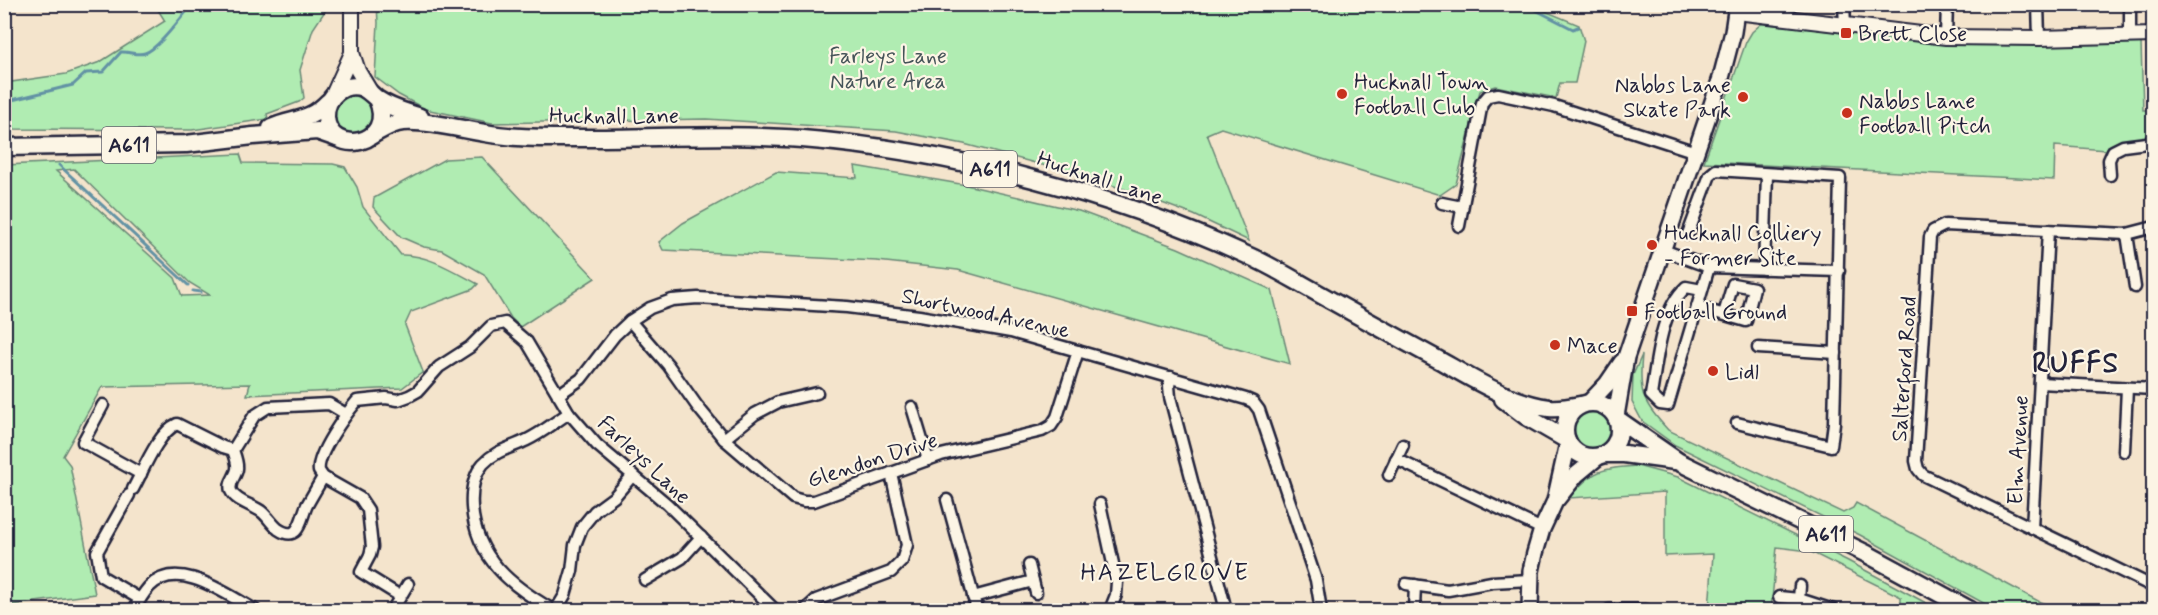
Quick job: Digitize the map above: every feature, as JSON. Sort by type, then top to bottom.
[{"type":"main road","points":[[1530,610],[1530,580],[1535,552],[1542,529],[1556,501],[1576,476],[1612,448],[1617,439],[1619,432],[1616,418],[1626,357],[1721,78],[1736,8]]},
{"type":"main road","name":"Hucknall Lane","points":[[253,136],[318,112],[341,89],[361,87],[397,110],[450,126],[489,134],[549,138],[744,137],[803,140],[933,157],[1028,177],[1112,203],[1251,256],[1485,386],[1527,417],[1568,442]]},
{"type":"main road","points":[[373,95],[381,108],[382,117],[374,134]]},
{"type":"main road","points":[[331,98],[326,111],[326,122],[337,138]]},
{"type":"main road","name":"Hucknall Lane","points":[[4,147],[186,144],[317,131],[346,142],[356,143],[366,140],[390,125],[404,122],[450,126]]},
{"type":"main road","points":[[1556,501],[1568,442],[1565,431],[1569,415],[1607,384],[1626,357]]},
{"type":"main road","name":"Hucknall Lane","points":[[1485,386],[1528,403],[1549,408],[1585,404]]},
{"type":"main road","points":[[1585,404],[1605,406],[1616,418]]},
{"type":"main road","name":"A611","points":[[1616,418],[1679,462],[1867,554],[1970,610]]},
{"type":"main road","points":[[1568,442],[1581,454],[1589,457],[1602,455]]},
{"type":"main road","name":"A611","points":[[1602,455],[1624,454],[1679,462]]},
{"type":"street","points":[[352,4],[352,52],[358,71],[373,95]]},
{"type":"street","points":[[1844,4],[1845,26]]},
{"type":"street","points":[[1946,37],[1947,4]]},
{"type":"street","points":[[2038,4],[2039,38]]},
{"type":"street","points":[[2130,4],[2130,36]]},
{"type":"street","points":[[1736,8],[1845,26],[1946,37],[2039,38],[2154,35]]},
{"type":"street","points":[[331,98],[352,52]]},
{"type":"street","points":[[1459,226],[1482,103],[1488,96],[1498,94],[1554,106],[1696,152]]},
{"type":"street","points":[[2110,176],[2109,160],[2113,151],[2123,146],[2154,142]]},
{"type":"street","points":[[1688,234],[1710,174],[1716,170],[1840,178],[1839,272],[1831,446],[1737,423]]},
{"type":"street","points":[[1764,269],[1767,175]]},
{"type":"street","points":[[1443,203],[1462,207]]},
{"type":"street","name":"Salterford Road","points":[[2154,227],[2127,234],[1945,225],[1933,231],[1930,237],[1916,460],[1918,469],[1923,475],[2154,587]]},
{"type":"street","name":"Elm Avenue","points":[[2032,528],[2048,230]]},
{"type":"street","points":[[2127,234],[2135,287]]},
{"type":"street","points":[[1663,250],[1709,267],[1839,272]]},
{"type":"street","points":[[1702,290],[1686,287],[1676,296],[1661,338],[1651,395],[1660,404],[1668,405],[1709,267]]},
{"type":"street","name":"Shortwood Avenue","points":[[558,395],[582,379],[615,335],[630,321],[650,308],[672,300],[698,298],[847,307],[919,316],[1011,332],[1252,402],[1259,410],[1316,580],[1321,610]]},
{"type":"street","points":[[1697,307],[1724,314]]},
{"type":"street","name":"Glendon Drive","points":[[630,321],[668,365],[724,440],[793,498],[804,501],[814,501],[928,460],[1042,431],[1051,426],[1057,417],[1077,351]]},
{"type":"street","name":"Farleys Lane","points":[[346,414],[357,401],[386,398],[398,400],[418,391],[439,367],[470,347],[491,326],[505,323],[526,342],[569,413],[597,445],[667,504],[775,610]]},
{"type":"street","points":[[1758,348],[1836,353]]},
{"type":"street","points":[[1171,378],[1170,397],[1226,610]]},
{"type":"street","points":[[2040,383],[2154,389]]},
{"type":"street","points":[[2124,451],[2127,388]]},
{"type":"street","points":[[724,440],[755,414],[778,402],[817,393]]},
{"type":"street","points":[[323,477],[305,508],[304,519],[298,528],[293,532],[285,533],[261,511],[236,497],[232,492],[231,480],[237,466],[233,450],[254,416],[268,407],[329,404],[346,414],[320,460],[319,471],[323,477],[360,498],[367,506],[370,514],[372,547],[361,572],[400,596]]},
{"type":"street","points":[[103,405],[83,442],[141,474]]},
{"type":"street","points":[[912,407],[928,460]]},
{"type":"street","points":[[569,413],[536,435],[498,451],[483,465],[474,480],[471,497],[473,524],[491,561],[508,580],[530,597],[554,610],[565,595],[572,571],[575,545],[582,527],[595,511],[614,497],[633,475]]},
{"type":"street","points":[[140,599],[101,576],[97,552],[125,497],[166,431],[177,424],[233,450]]},
{"type":"street","points":[[1389,475],[1403,445]]},
{"type":"street","points":[[1396,459],[1542,529]]},
{"type":"street","points":[[805,610],[816,600],[891,572],[902,561],[907,545],[891,473]]},
{"type":"street","points":[[947,500],[977,610]]},
{"type":"street","points":[[1100,504],[1118,582],[1110,610]]},
{"type":"street","points":[[645,580],[682,558],[701,537]]},
{"type":"street","points":[[1029,565],[1036,593]]},
{"type":"street","points":[[134,610],[150,585],[165,578],[180,575],[195,578],[255,610]]},
{"type":"street","points":[[1414,610],[1410,585],[1448,590],[1492,582],[1530,580]]},
{"type":"street","points":[[973,597],[1033,581]]},
{"type":"street","points":[[393,609],[408,584]]},
{"type":"street","points":[[1798,598],[1800,586]]},
{"type":"street","points":[[1779,597],[1798,598],[1833,610]]},
{"type":"street","points":[[1609,610],[1646,610]]},
{"type":"green space","name":"Farleys Lane Nature Area","points":[[377,4],[1528,4],[1579,25],[1584,41],[1575,83],[1560,83],[1556,98],[1495,86],[1480,91],[1456,184],[1440,195],[1221,128],[1207,134],[1249,241],[1194,215],[1076,174],[964,144],[896,131],[706,119],[492,123],[425,109],[399,95],[375,77]]},
{"type":"green space","points":[[155,5],[329,5],[313,29],[300,70],[304,98],[267,114],[268,119],[192,130],[5,129],[5,83],[66,74],[100,62],[165,21]]},
{"type":"green space","points":[[1761,24],[1950,45],[2141,43],[2143,110],[2153,110],[2153,139],[2108,146],[2106,150],[2055,146],[2054,180],[1704,162],[1746,42]]},
{"type":"green space","points":[[343,94],[364,94],[368,97],[374,122],[359,136],[338,131],[331,111]]},
{"type":"green space","points":[[240,154],[243,163],[333,164],[345,167],[357,187],[363,207],[401,255],[421,257],[451,269],[478,284],[473,289],[411,312],[405,325],[423,372],[402,388],[247,395],[250,384],[102,387],[63,456],[70,465],[95,594],[5,606],[5,165]],"holes":[[[74,169],[190,283],[210,295],[182,296],[175,278],[56,171]]]},
{"type":"green space","points":[[482,157],[595,278],[520,327],[511,318],[484,274],[442,250],[424,247],[401,237],[373,207],[374,198],[445,159]]},
{"type":"green space","points":[[855,166],[966,185],[1079,211],[1178,248],[1272,290],[1290,364],[958,270],[877,261],[663,250],[659,242],[683,223],[776,172],[857,178]]},
{"type":"green space","points":[[1642,355],[1641,379],[1644,397],[1668,430],[1843,513],[1853,508],[1856,503],[2040,602],[2062,610],[1996,610],[1860,535],[1675,445],[1642,421],[1632,402],[1633,375]]},
{"type":"green space","points":[[1593,410],[1608,416],[1614,431],[1608,446],[1593,452],[1578,446],[1572,431],[1578,416]]},
{"type":"green space","points":[[1637,466],[1678,477],[1848,561],[1939,610],[1901,610],[1901,597],[1809,551],[1777,547],[1771,610],[1709,610],[1713,554],[1665,556],[1665,492],[1569,498],[1584,481],[1598,472]]},
{"type":"waterway","points":[[237,4],[245,4]]},
{"type":"waterway","points":[[1524,4],[1573,29],[1578,27]]},
{"type":"waterway","points":[[4,102],[73,85],[86,73],[103,72],[121,52],[139,54],[151,50],[192,5]]},
{"type":"waterway","points":[[4,119],[13,127]]},
{"type":"waterway","points":[[59,165],[188,285]]},
{"type":"waterway","points":[[193,291],[201,292]]},
{"type":"place","name":"Brett Close","points":[[1846,33]]},
{"type":"place","name":"Hucknall Town Football Club","points":[[1342,94]]},
{"type":"place","name":"Nabbs Lane Skate Park","points":[[1743,97]]},
{"type":"place","name":"Nabbs Lane Football Pitch","points":[[1847,113]]},
{"type":"place","name":"Hucknall Colliery - Former Site","points":[[1652,245]]},
{"type":"place","name":"Football Ground","points":[[1632,311]]},
{"type":"place","name":"Mace","points":[[1555,345]]},
{"type":"place","name":"Lidl","points":[[1713,371]]},
{"type":"district","name":"RUFFS","points":[[2076,362]]},
{"type":"district","name":"HAZELGROVE","points":[[1165,572]]}]
